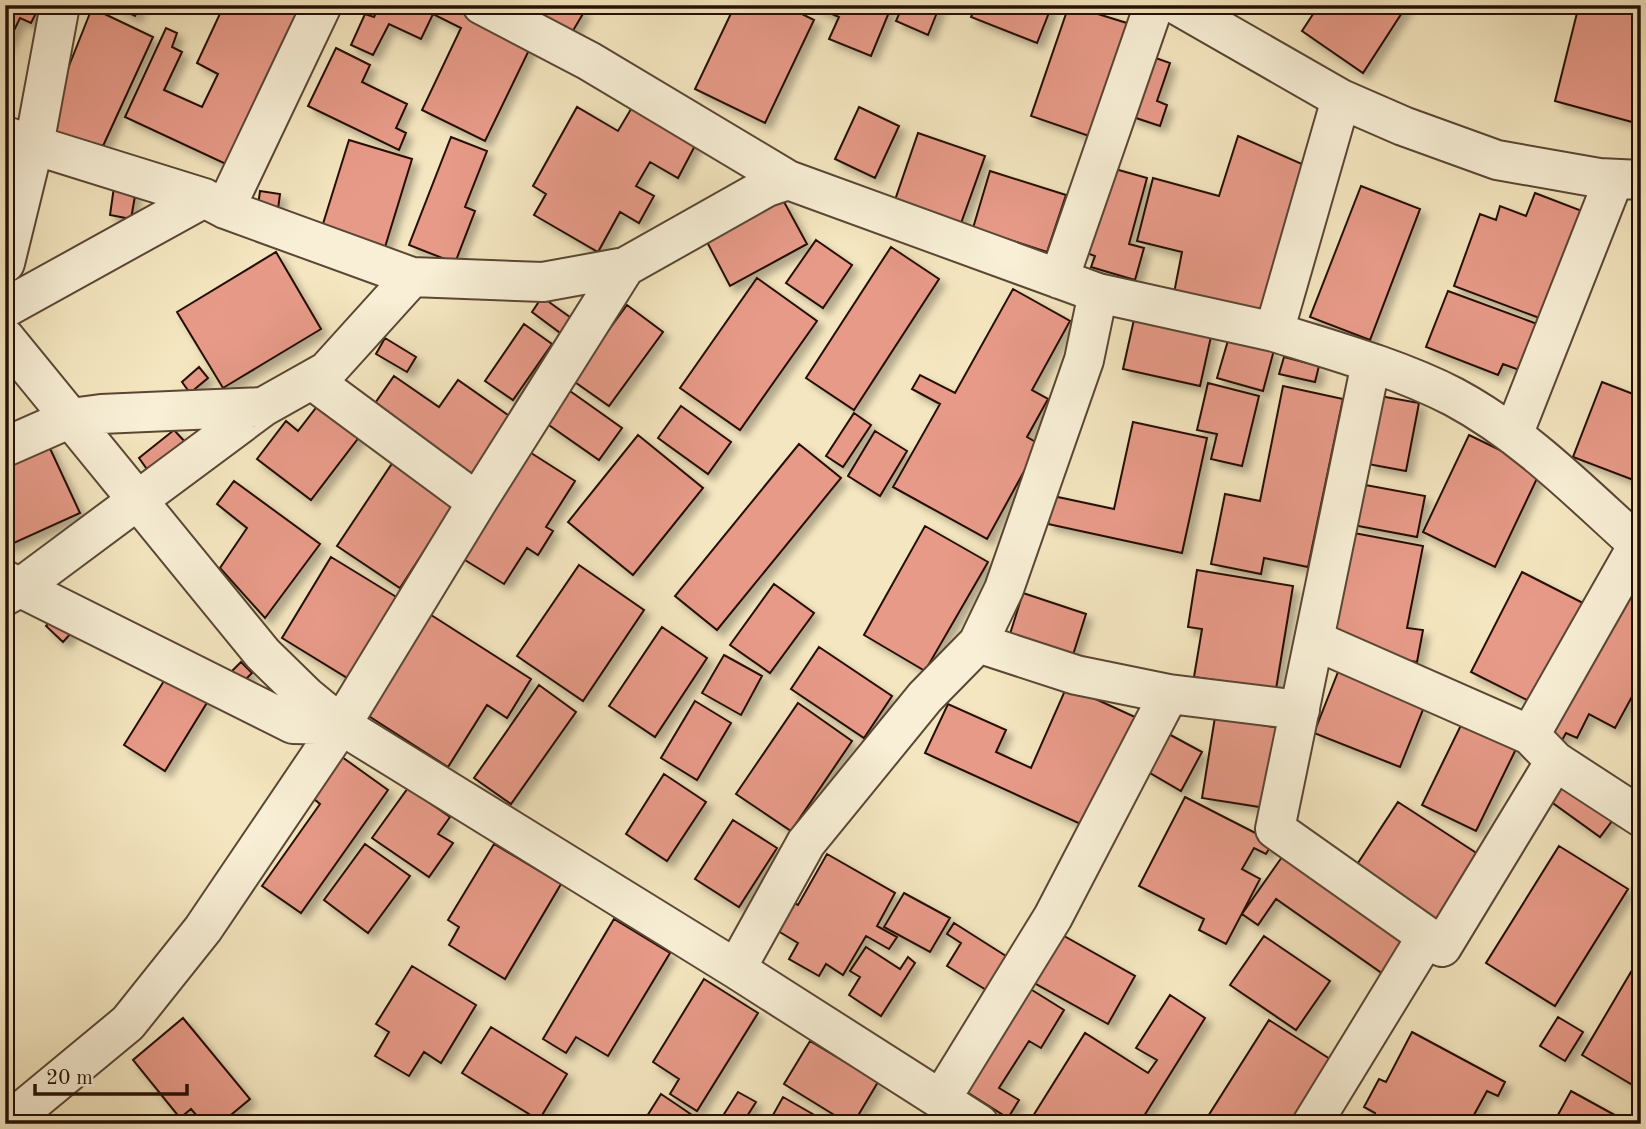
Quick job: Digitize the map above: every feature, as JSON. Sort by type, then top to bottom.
[{"type":"street","points":[[5,263],[20,141],[60,5]]},
{"type":"street","points":[[5,308],[215,203],[322,5]]},
{"type":"street","points":[[482,5],[589,61],[788,180],[1098,293],[1274,332],[1371,363],[1454,397],[1513,435],[1639,546],[1543,748],[1442,947],[1275,829],[1371,363]]},
{"type":"street","points":[[1059,279],[1154,5]]},
{"type":"street","points":[[1177,5],[1341,99],[1403,126],[1497,160],[1627,179],[1513,435]]},
{"type":"street","points":[[1274,332],[1341,99]]},
{"type":"street","points":[[20,141],[215,203],[412,277],[543,282],[625,267],[766,187],[788,180]]},
{"type":"street","points":[[6,1124],[128,1023],[203,929],[341,724],[625,267]]},
{"type":"street","points":[[10,588],[139,502],[263,407],[327,371],[412,277]]},
{"type":"street","points":[[736,969],[806,843],[925,696],[978,643],[1004,589],[1080,372],[1098,293]]},
{"type":"street","points":[[5,338],[263,654],[307,697],[341,724],[736,969],[979,1124]]},
{"type":"street","points":[[312,380],[477,502]]},
{"type":"street","points":[[5,447],[71,418],[101,414],[263,407]]},
{"type":"street","points":[[10,588],[293,724],[341,724]]},
{"type":"street","points":[[1314,640],[1543,748],[1641,817]]},
{"type":"street","points":[[978,643],[1076,675],[1169,694],[1300,710]]},
{"type":"street","points":[[940,1099],[1053,917],[1169,694]]},
{"type":"street","points":[[1312,1124],[1427,936]]},
{"type":"building","points":[[5,5],[40,5],[31,23],[20,18],[5,49]]},
{"type":"building","points":[[113,5],[140,5],[135,16]]},
{"type":"building","points":[[224,5],[303,5],[228,165],[125,117],[166,28],[177,33],[172,47],[182,52],[164,90],[202,107],[218,74],[197,63]]},
{"type":"building","points":[[380,5],[446,5],[531,46],[485,141],[422,110],[461,28],[433,14],[421,39],[389,24],[373,55],[351,45],[365,14],[374,17]]},
{"type":"building","points":[[542,5],[573,5],[584,12],[571,34],[537,14]]},
{"type":"building","points":[[735,5],[784,5],[814,20],[765,123],[695,89]]},
{"type":"building","points":[[811,5],[892,5],[871,56],[829,39],[839,17]]},
{"type":"building","points":[[903,5],[940,5],[928,35],[896,21]]},
{"type":"building","points":[[976,5],[1052,5],[1037,43],[971,17]]},
{"type":"building","points":[[1069,5],[1130,24],[1092,137],[1031,116]]},
{"type":"building","points":[[1319,5],[1407,5],[1363,73],[1302,31]]},
{"type":"building","points":[[1579,5],[1601,5],[1641,16],[1641,89],[1632,122],[1555,101]]},
{"type":"building","points":[[92,8],[153,37],[103,146],[56,134],[63,81]]},
{"type":"building","points":[[336,48],[370,65],[362,82],[407,104],[396,128],[406,133],[399,150],[308,106]]},
{"type":"building","points":[[1150,56],[1170,63],[1157,101],[1167,105],[1160,126],[1130,116]]},
{"type":"building","points":[[634,104],[698,140],[678,178],[650,162],[636,186],[654,196],[639,223],[620,212],[598,252],[534,215],[546,194],[533,186],[577,107],[618,131]]},
{"type":"building","points":[[859,107],[899,126],[875,178],[835,159]]},
{"type":"building","points":[[918,133],[985,156],[960,226],[894,203]]},
{"type":"building","points":[[1238,136],[1302,164],[1267,315],[1174,293],[1182,252],[1137,241],[1153,178],[1219,196]]},
{"type":"building","points":[[451,137],[487,151],[465,207],[475,211],[455,263],[409,245]]},
{"type":"building","points":[[349,140],[412,159],[385,247],[322,227]]},
{"type":"building","points":[[1108,167],[1147,178],[1129,244],[1144,248],[1135,280],[1091,267],[1095,256],[1084,252]]},
{"type":"building","points":[[990,171],[1066,195],[1047,252],[973,228]]},
{"type":"building","points":[[1361,186],[1420,209],[1370,340],[1310,317]]},
{"type":"building","points":[[114,187],[136,190],[131,219],[110,215]]},
{"type":"building","points":[[260,191],[280,194],[278,209],[258,206]]},
{"type":"building","points":[[1535,193],[1582,211],[1542,319],[1454,286],[1480,214],[1496,220],[1500,206],[1526,216]]},
{"type":"building","points":[[783,200],[807,244],[730,286],[707,242]]},
{"type":"building","points":[[816,240],[852,265],[823,308],[786,283]]},
{"type":"building","points":[[891,247],[939,279],[854,410],[806,378]]},
{"type":"building","points":[[276,252],[321,329],[223,388],[177,312]]},
{"type":"building","points":[[757,278],[817,321],[740,430],[680,388]]},
{"type":"building","points":[[1013,289],[1070,321],[1032,390],[1048,399],[1027,437],[1039,444],[987,539],[893,487],[940,404],[912,389],[920,375],[955,393]]},
{"type":"building","points":[[1448,291],[1540,325],[1522,371],[1503,364],[1498,375],[1426,347]]},
{"type":"building","points":[[542,297],[574,320],[563,335],[532,312]]},
{"type":"building","points":[[627,305],[663,332],[609,406],[572,380]]},
{"type":"building","points":[[1135,315],[1212,332],[1200,386],[1123,369]]},
{"type":"building","points":[[524,324],[552,344],[513,400],[485,381]]},
{"type":"building","points":[[1229,337],[1274,350],[1263,391],[1217,378]]},
{"type":"building","points":[[385,338],[416,357],[407,372],[376,354]]},
{"type":"building","points":[[1284,357],[1319,366],[1315,382],[1279,374]]},
{"type":"building","points":[[199,367],[208,378],[190,393],[182,382]]},
{"type":"building","points":[[394,376],[439,407],[458,380],[515,420],[473,481],[371,409]]},
{"type":"building","points":[[1602,382],[1641,397],[1641,468],[1636,481],[1573,457]]},
{"type":"building","points":[[1208,383],[1259,396],[1242,466],[1211,459],[1217,434],[1197,430]]},
{"type":"building","points":[[1283,386],[1343,399],[1308,567],[1264,558],[1261,574],[1211,564],[1225,494],[1260,501]]},
{"type":"building","points":[[570,391],[622,428],[599,460],[546,423]]},
{"type":"building","points":[[1380,396],[1419,403],[1406,471],[1368,464]]},
{"type":"building","points":[[322,400],[363,432],[311,500],[257,459],[286,421],[298,431]]},
{"type":"building","points":[[681,406],[731,442],[708,474],[658,438]]},
{"type":"building","points":[[854,413],[871,425],[843,467],[826,456]]},
{"type":"building","points":[[1133,422],[1207,438],[1182,553],[1048,524],[1053,496],[1114,509]]},
{"type":"building","points":[[174,430],[186,443],[149,472],[139,458]]},
{"type":"building","points":[[875,431],[907,451],[880,496],[848,476]]},
{"type":"building","points":[[638,435],[703,488],[633,575],[568,522]]},
{"type":"building","points":[[1469,435],[1541,470],[1495,567],[1423,532]]},
{"type":"building","points":[[47,442],[80,513],[5,547],[5,461]]},
{"type":"building","points":[[799,444],[841,478],[717,630],[675,596]]},
{"type":"building","points":[[528,451],[575,481],[546,527],[553,531],[538,555],[527,548],[504,584],[460,557]]},
{"type":"building","points":[[393,462],[455,503],[400,588],[337,546]]},
{"type":"building","points":[[234,481],[320,544],[265,618],[220,568],[247,528],[217,504]]},
{"type":"building","points":[[1360,484],[1425,496],[1417,537],[1353,525]]},
{"type":"building","points":[[925,526],[988,562],[925,671],[864,635]]},
{"type":"building","points":[[1354,533],[1423,546],[1407,628],[1423,630],[1417,662],[1388,657],[1335,633]]},
{"type":"building","points":[[331,557],[398,598],[349,679],[282,638]]},
{"type":"building","points":[[579,565],[644,610],[583,701],[517,656]]},
{"type":"building","points":[[1197,570],[1293,586],[1276,689],[1194,677],[1202,629],[1188,627]]},
{"type":"building","points":[[1522,572],[1583,603],[1533,703],[1471,672]]},
{"type":"building","points":[[1631,575],[1641,580],[1641,680],[1615,728],[1589,714],[1577,738],[1566,733],[1561,742],[1547,734]]},
{"type":"building","points":[[774,584],[814,613],[770,673],[730,645]]},
{"type":"building","points":[[1023,593],[1086,614],[1072,658],[1009,637]]},
{"type":"building","points":[[428,613],[531,679],[507,718],[487,705],[448,767],[364,713]]},
{"type":"building","points":[[56,615],[73,631],[63,642],[46,626]]},
{"type":"building","points":[[662,627],[707,658],[655,737],[609,706]]},
{"type":"building","points":[[819,647],[892,696],[864,738],[791,689]]},
{"type":"building","points":[[724,655],[762,676],[741,715],[702,693]]},
{"type":"building","points":[[241,662],[252,673],[242,683],[231,672]]},
{"type":"building","points":[[1338,672],[1424,707],[1400,767],[1314,733]]},
{"type":"building","points":[[167,676],[208,701],[165,771],[124,745]]},
{"type":"building","points":[[539,685],[576,712],[511,804],[474,778]]},
{"type":"building","points":[[1067,686],[1135,717],[1085,826],[925,753],[948,704],[1006,730],[996,752],[1031,768]]},
{"type":"building","points":[[695,701],[731,723],[697,780],[661,758]]},
{"type":"building","points":[[798,703],[852,741],[791,831],[736,794]]},
{"type":"building","points":[[1215,717],[1279,728],[1266,808],[1202,798]]},
{"type":"building","points":[[1463,721],[1517,747],[1476,831],[1422,805]]},
{"type":"building","points":[[1165,732],[1202,752],[1181,791],[1145,770]]},
{"type":"building","points":[[342,757],[388,790],[301,913],[262,886],[320,804],[314,799]]},
{"type":"building","points":[[664,774],[706,802],[667,861],[626,834]]},
{"type":"building","points":[[1557,776],[1615,817],[1600,837],[1543,796]]},
{"type":"building","points":[[408,788],[450,817],[438,834],[453,843],[429,877],[372,838]]},
{"type":"building","points":[[1185,797],[1273,842],[1266,854],[1254,848],[1242,869],[1260,879],[1226,944],[1199,930],[1204,919],[1139,886]]},
{"type":"building","points":[[1398,802],[1481,856],[1438,921],[1356,866]]},
{"type":"building","points":[[733,820],[777,848],[739,907],[695,879]]},
{"type":"building","points":[[365,844],[410,876],[368,933],[324,900]]},
{"type":"building","points":[[494,844],[561,884],[505,979],[449,945],[459,927],[448,920]]},
{"type":"building","points":[[1559,846],[1628,889],[1555,1006],[1486,963]]},
{"type":"building","points":[[1290,852],[1413,937],[1386,976],[1276,899],[1258,925],[1242,914],[1282,857],[1284,859]]},
{"type":"building","points":[[827,854],[895,893],[877,926],[897,937],[889,949],[866,936],[843,975],[826,964],[819,976],[789,959],[798,943],[778,931],[794,903],[798,905]]},
{"type":"building","points":[[904,893],[950,918],[930,952],[884,927]]},
{"type":"building","points":[[614,919],[670,953],[608,1056],[576,1037],[566,1053],[543,1039]]},
{"type":"building","points":[[954,923],[1017,963],[996,996],[947,966],[961,943],[947,934]]},
{"type":"building","points":[[1057,932],[1135,976],[1108,1024],[1029,980]]},
{"type":"building","points":[[1264,936],[1330,981],[1296,1030],[1230,985]]},
{"type":"building","points":[[866,947],[900,969],[908,957],[915,963],[881,1016],[849,995],[860,977],[850,971]]},
{"type":"building","points":[[1641,955],[1641,1090],[1582,1055]]},
{"type":"building","points":[[412,966],[476,1005],[441,1063],[424,1052],[409,1076],[375,1056],[389,1032],[376,1024]]},
{"type":"building","points":[[704,979],[758,1013],[697,1111],[670,1094],[679,1079],[653,1062]]},
{"type":"building","points":[[1024,985],[1064,1010],[1041,1048],[1029,1041],[999,1088],[1019,1100],[1008,1118],[959,1087]]},
{"type":"building","points":[[1170,995],[1205,1018],[1139,1124],[1028,1124],[1085,1033],[1148,1073],[1157,1060],[1136,1048]]},
{"type":"building","points":[[1558,1017],[1583,1032],[1565,1061],[1540,1046]]},
{"type":"building","points":[[183,1018],[250,1099],[220,1124],[204,1124],[191,1109],[180,1118],[133,1060]]},
{"type":"building","points":[[1269,1020],[1330,1059],[1289,1124],[1210,1124],[1205,1121]]},
{"type":"building","points":[[491,1027],[567,1074],[539,1120],[462,1073]]},
{"type":"building","points":[[1412,1032],[1505,1082],[1498,1096],[1487,1091],[1469,1124],[1370,1124],[1375,1113],[1364,1107],[1379,1079],[1386,1082]]},
{"type":"building","points":[[810,1041],[878,1082],[853,1124],[784,1084]]},
{"type":"building","points":[[1571,1091],[1631,1124],[1553,1124]]},
{"type":"building","points":[[738,1092],[756,1102],[742,1124],[722,1124],[719,1122]]},
{"type":"building","points":[[661,1094],[695,1117],[691,1124],[642,1124]]},
{"type":"building","points":[[783,1097],[830,1124],[768,1124]]}]
